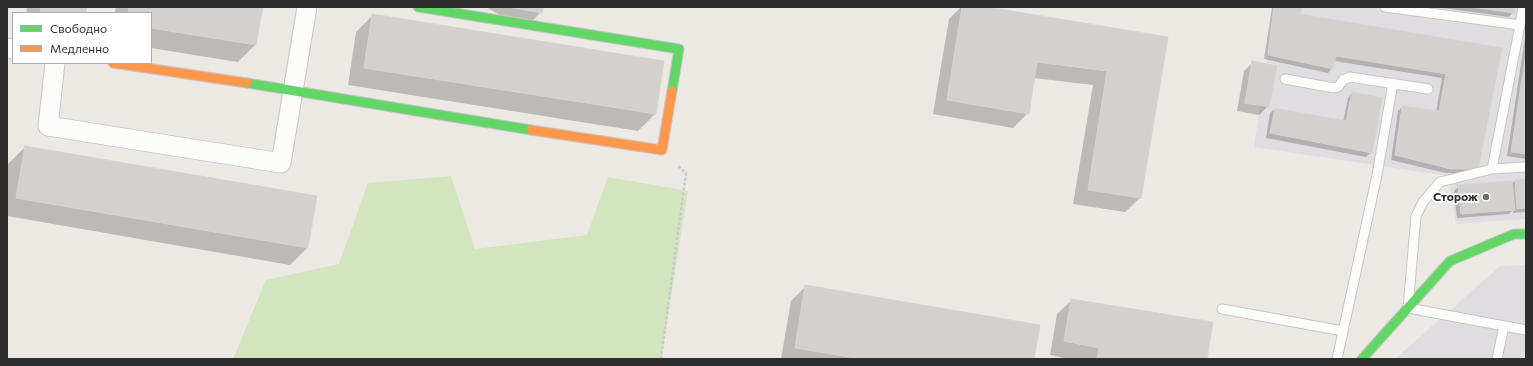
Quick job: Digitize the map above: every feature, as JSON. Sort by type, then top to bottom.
[{"type":"street","points":[[55,64],[48,126],[281,163],[307,7]]},
{"type":"street","points":[[121,64],[294,90],[548,133],[662,150],[679,49],[494,13],[418,7]]},
{"type":"street","points":[[1362,359],[1450,261],[1514,234],[1526,234]]},
{"type":"lane","points":[[1386,7],[1520,25]]},
{"type":"lane","points":[[1492,169],[1523,7]]},
{"type":"lane","points":[[1285,79],[1329,88],[1338,87],[1343,80],[1350,77],[1428,89]]},
{"type":"lane","points":[[1337,359],[1377,175],[1393,83]]},
{"type":"lane","points":[[1526,167],[1492,169],[1440,182],[1423,202],[1416,216],[1408,308],[1526,330]]},
{"type":"lane","points":[[1222,309],[1343,331]]},
{"type":"lane","points":[[1497,359],[1504,326]]},
{"type":"path","points":[[661,359],[686,173],[662,150]]},
{"type":"shaded area","points":[[1275,7],[1526,7],[1526,219],[1456,224],[1448,176],[1254,147]]},
{"type":"shaded area","points":[[1526,265],[1526,359],[1395,359],[1500,266]]},
{"type":"green space","points":[[451,176],[475,249],[587,235],[608,177],[688,191],[661,359],[233,359],[266,280],[339,264],[368,183]]},
{"type":"building","points":[[41,7],[87,7],[86,12],[40,12]]},
{"type":"building","points":[[129,7],[263,7],[256,45],[152,28],[152,12],[128,12]]},
{"type":"building","points":[[509,7],[543,7],[542,13]]},
{"type":"building","points":[[962,7],[987,7],[1168,37],[1141,198],[1088,190],[1107,71],[1037,62],[1029,114],[947,100]]},
{"type":"building","points":[[1274,7],[1300,14],[1502,48],[1478,169],[1451,169],[1395,155],[1402,106],[1439,111],[1446,74],[1336,56],[1333,69],[1268,55]]},
{"type":"building","points":[[1275,7],[1302,7],[1300,14]]},
{"type":"building","points":[[1471,7],[1515,7],[1514,13]]},
{"type":"building","points":[[372,14],[664,61],[656,114],[364,68]]},
{"type":"building","points":[[1526,53],[1526,154],[1511,152]]},
{"type":"building","points":[[1252,61],[1277,66],[1269,107],[1245,103]]},
{"type":"building","points":[[1352,92],[1382,98],[1372,153],[1270,133],[1275,108],[1346,121]]},
{"type":"building","points":[[25,146],[317,196],[308,248],[16,198]]},
{"type":"building","points":[[1526,179],[1526,208],[1517,209],[1515,180]]},
{"type":"building","name":"Сторож","points":[[1512,181],[1515,210],[1461,214],[1458,185]]},
{"type":"building","points":[[805,285],[1040,325],[1034,359],[861,359],[795,348]]},
{"type":"building","points":[[1071,299],[1213,322],[1207,359],[1097,359],[1099,348],[1064,341]]},
{"type":"traffic: fast","points":[[418,7],[679,49],[672,91]]},
{"type":"traffic: fast","points":[[247,83],[531,130]]},
{"type":"traffic: fast","points":[[1362,359],[1450,261],[1514,234],[1526,234]]},
{"type":"traffic: slow","points":[[120,64],[247,83]]},
{"type":"traffic: slow","points":[[531,130],[662,150],[672,91]]},
{"type":"place","name":"Сторож","points":[[1486,197]]}]
